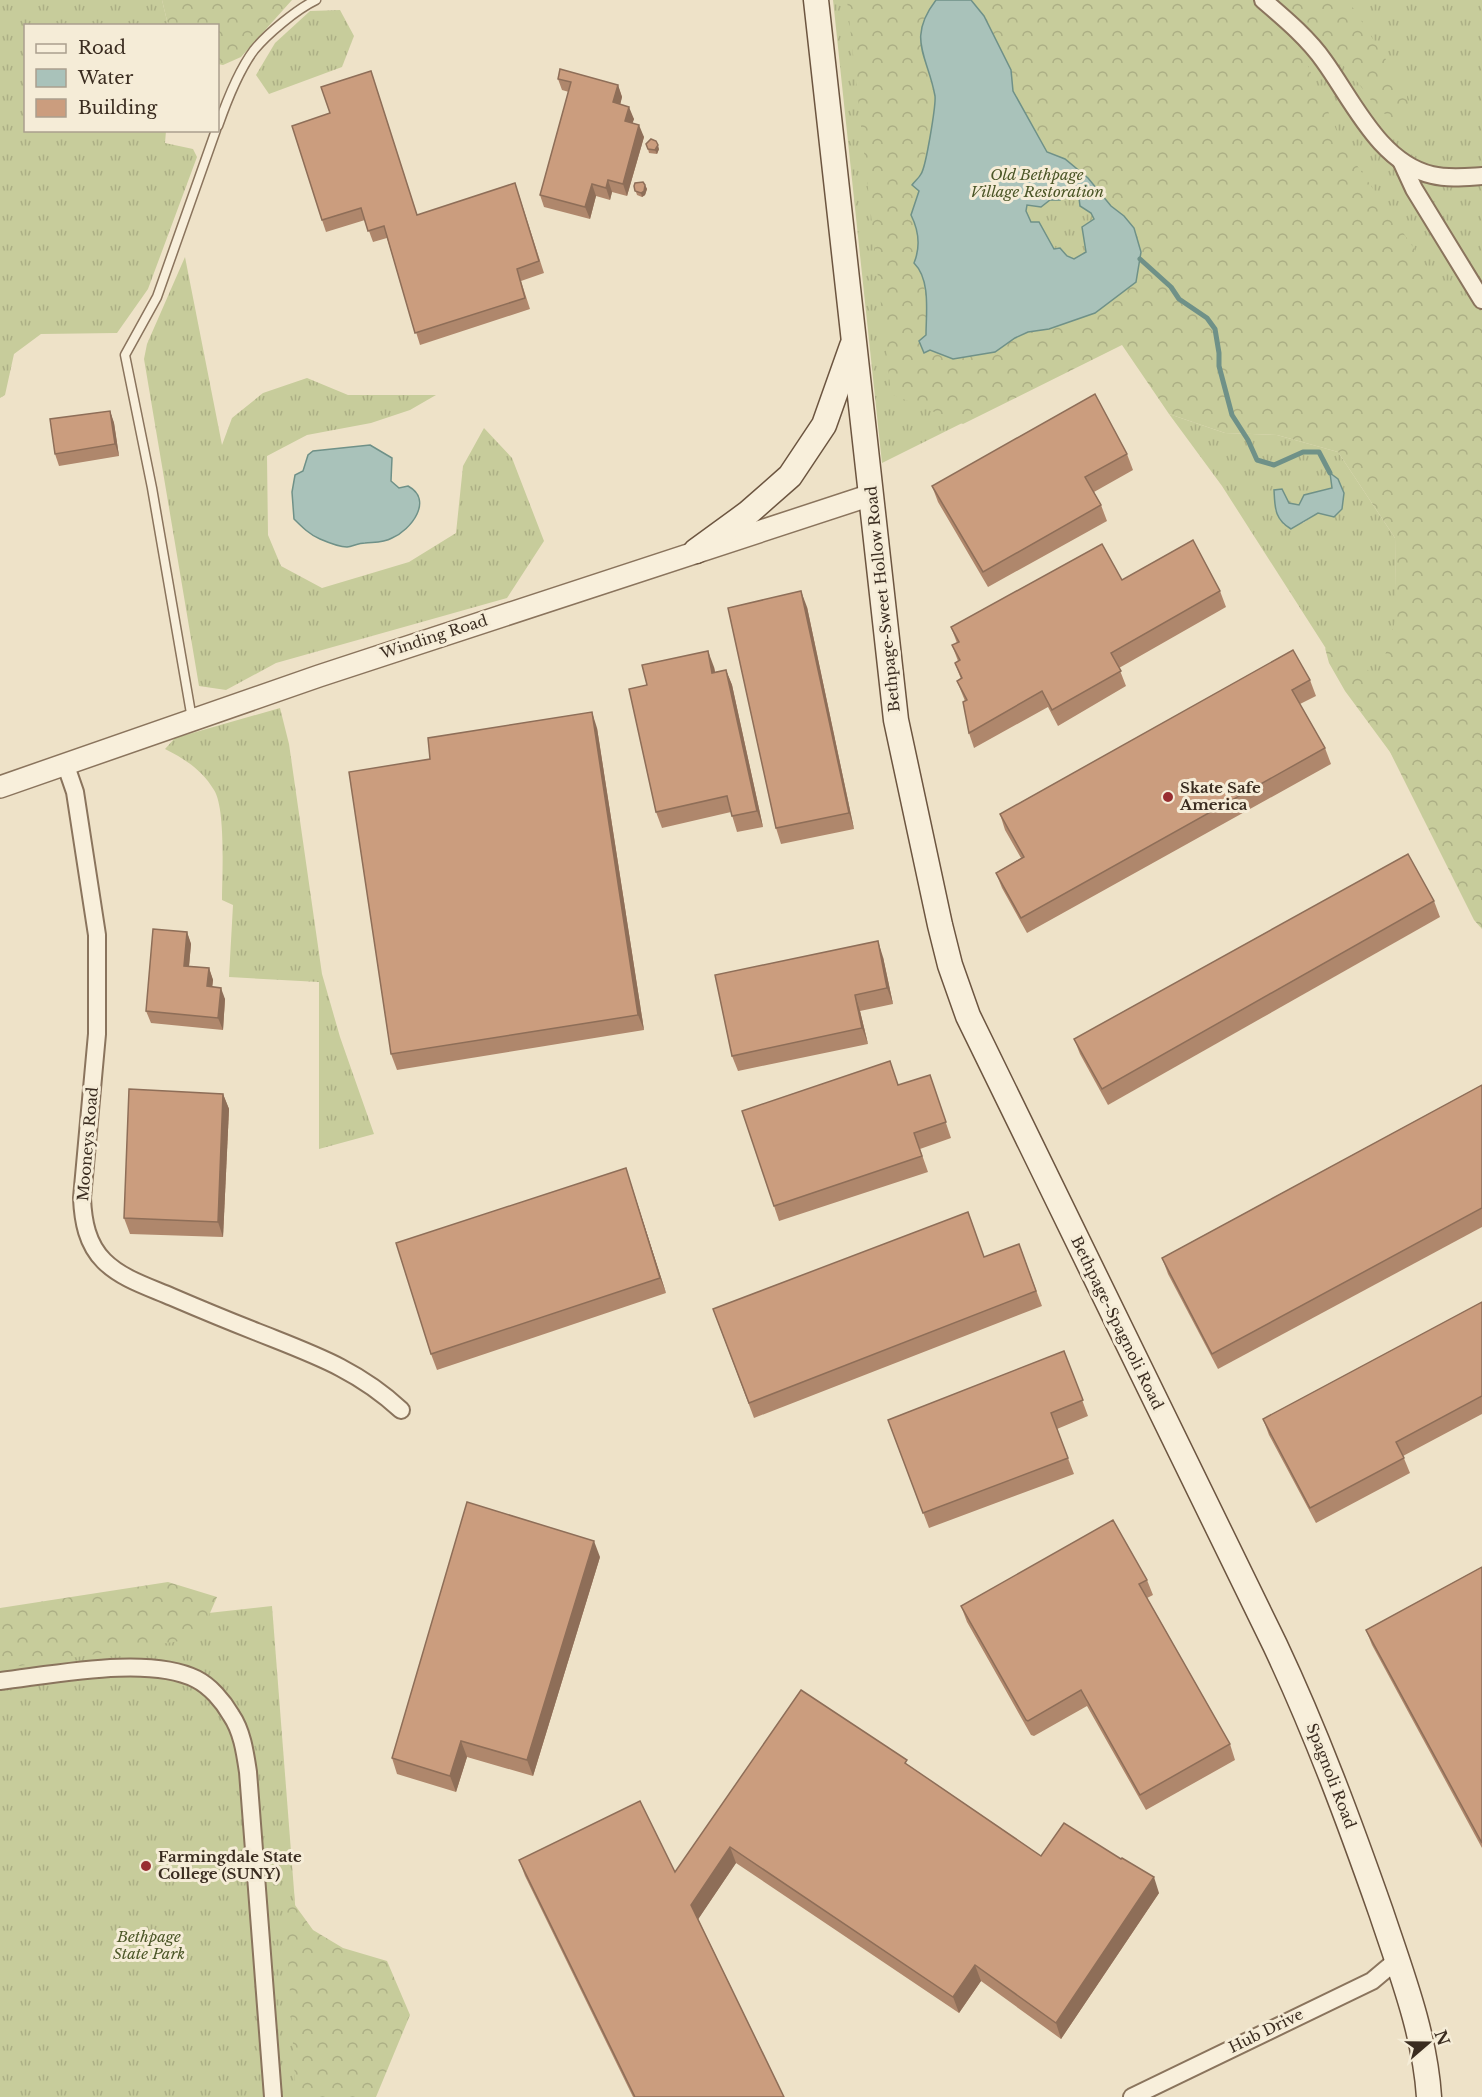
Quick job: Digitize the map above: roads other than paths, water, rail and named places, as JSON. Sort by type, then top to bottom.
[{"type":"main road","name":"Bethpage-Sweet Hollow Road","points":[[816,0],[896,720],[951,966],[968,1016],[1045,1175]]},
{"type":"main road","points":[[696,551],[748,513],[790,476],[824,425],[854,341]]},
{"type":"main road","name":"Bethpage-Spagnoli Road","points":[[1045,1175],[1190,1471]]},
{"type":"main road","name":"Spagnoli Road","points":[[1190,1471],[1275,1645],[1316,1737],[1351,1827],[1417,2026],[1429,2097]]},
{"type":"street","points":[[1263,0],[1286,20],[1323,59],[1384,147],[1402,163],[1432,175],[1482,176]]},
{"type":"street","points":[[1402,163],[1414,189],[1482,300]]},
{"type":"street","name":"Winding Road","points":[[0,787],[192,719],[871,495]]},
{"type":"street","name":"Mooneys Road","points":[[65,763],[75,792],[97,935],[97,1034],[82,1198],[83,1222],[90,1241],[103,1261],[123,1276],[222,1319],[331,1361],[358,1376],[401,1410]]},
{"type":"street","points":[[0,1681],[100,1669],[143,1667],[196,1679],[216,1694],[232,1716],[242,1741],[248,1772],[273,2097]]},
{"type":"street","name":"Hub Drive","points":[[1132,2097],[1372,1981],[1397,1960]]},
{"type":"lane","points":[[219,123],[229,96],[254,51],[301,7],[316,0]]},
{"type":"lane","points":[[192,719],[152,488],[125,355],[157,297],[215,132]]},
{"type":"water","points":[[936,0],[971,0],[984,16],[1011,70],[1013,91],[1047,152],[1065,159],[1088,178],[1111,206],[1124,216],[1134,228],[1141,252],[1136,282],[1095,313],[1049,329],[1028,332],[995,352],[953,359],[930,350],[924,353],[919,341],[926,335],[926,297],[923,278],[914,263],[918,251],[918,239],[911,215],[919,191],[912,185],[923,169],[935,102],[921,37],[922,26]],"holes":[[[1072,187],[1078,190],[1080,206],[1091,213],[1094,219],[1082,227],[1086,252],[1074,259],[1067,256],[1060,248],[1054,249],[1039,222],[1031,222],[1026,211],[1027,205],[1041,207],[1050,200],[1060,200]]]},
{"type":"water","points":[[370,445],[392,458],[391,481],[399,488],[408,486],[416,492],[419,506],[412,522],[389,540],[360,543],[347,547],[320,539],[303,528],[294,519],[292,492],[295,475],[303,471],[308,455],[313,451]]},
{"type":"water","points":[[1330,473],[1338,479],[1344,493],[1342,509],[1334,517],[1318,513],[1291,529],[1285,525],[1276,512],[1274,490],[1282,489],[1289,503],[1299,505],[1304,495],[1332,488]]},
{"type":"waterway","points":[[1140,259],[1171,287],[1179,299],[1207,318],[1215,329],[1219,366],[1232,415],[1248,440],[1257,460],[1274,465],[1303,452],[1319,452],[1330,473]]},
{"type":"place","name":"Skate Safe America","points":[[1168,797]]},
{"type":"place","name":"Farmingdale State College (SUNY)","points":[[146,1866]]},
{"type":"park label","name":"Old Bethpage Village Restoration","points":[[1037,184]]},
{"type":"park label","name":"Bethpage State Park","points":[[149,1946]]}]
